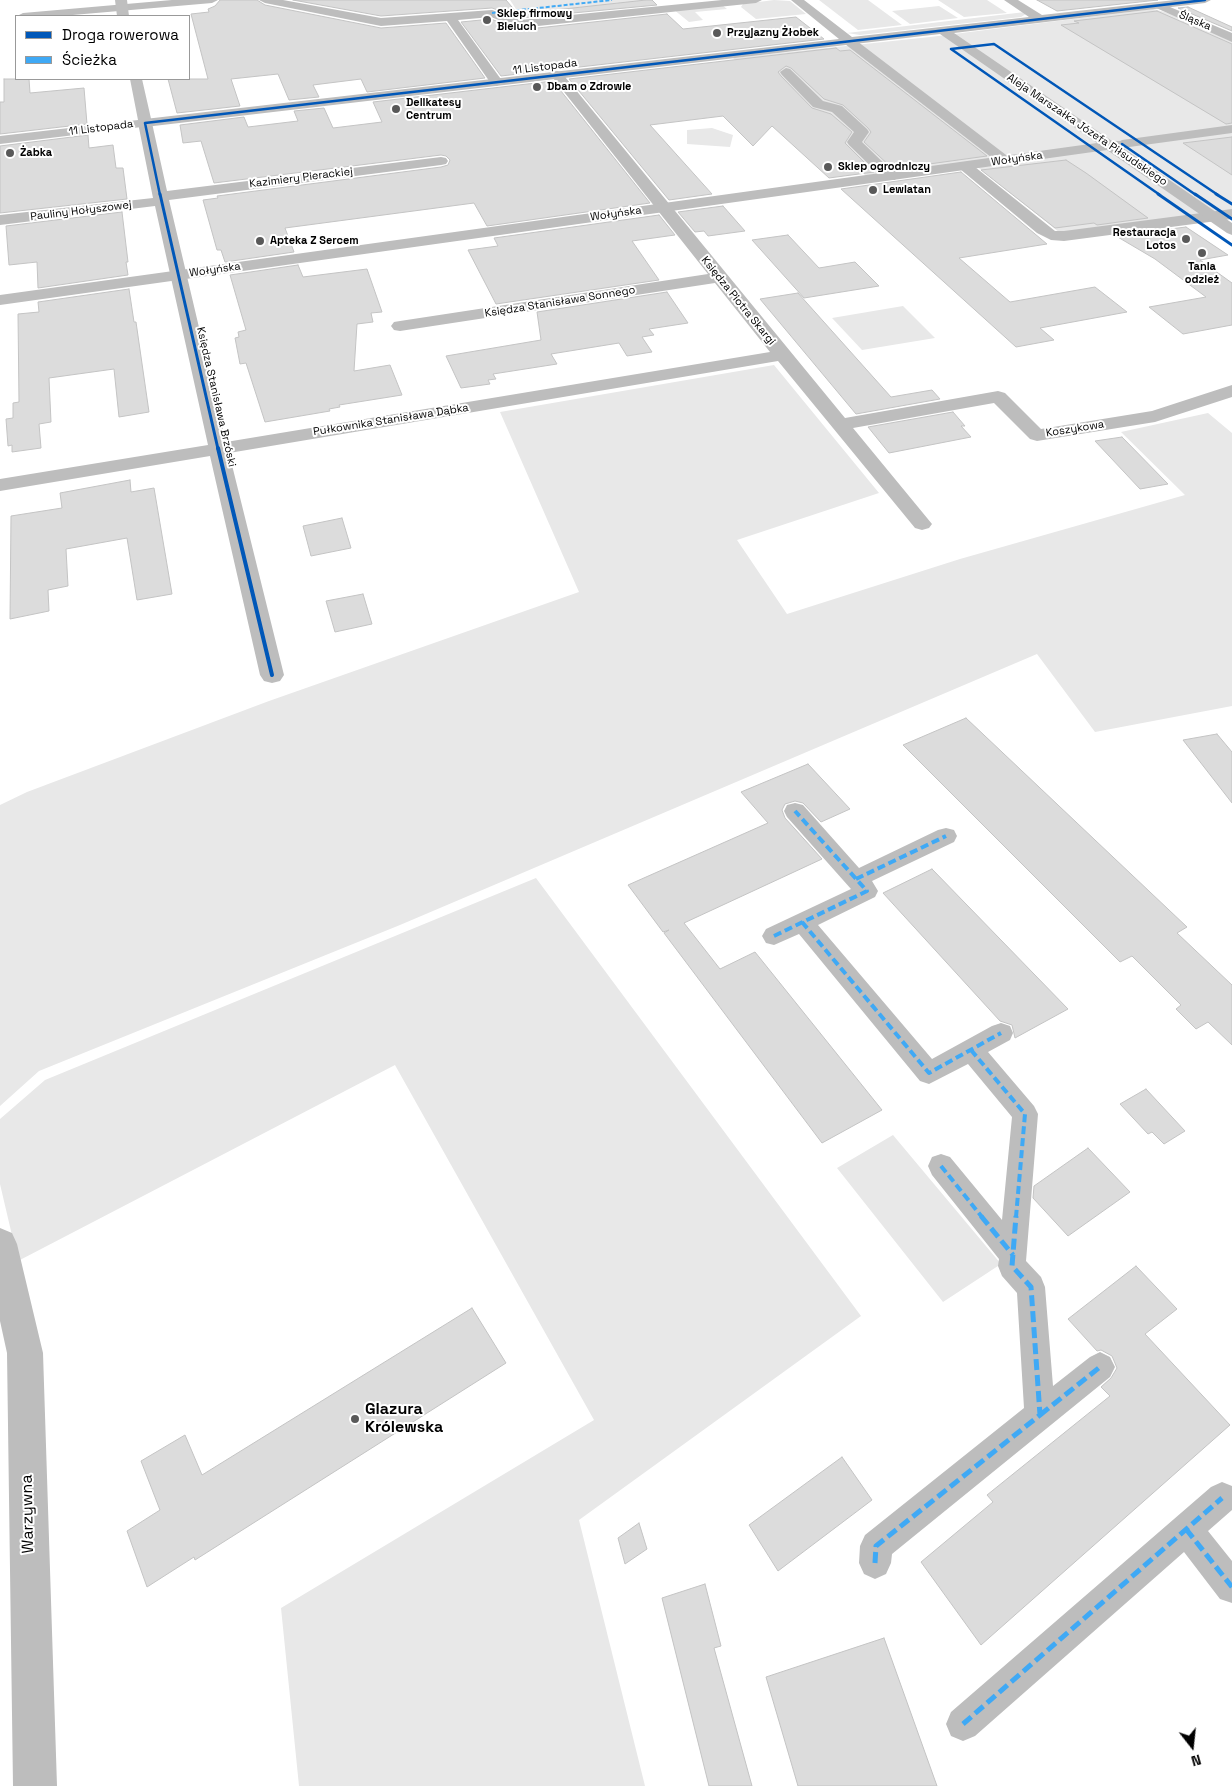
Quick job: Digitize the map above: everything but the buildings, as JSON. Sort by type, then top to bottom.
[{"type":"main road","name":"Księdza Stanisława Brzóski","points":[[136,80],[145,123]]},
{"type":"main road","name":"11 Listopada","points":[[0,140],[145,123]]},
{"type":"street","points":[[35,15],[212,0]]},
{"type":"street","points":[[265,0],[380,22],[451,18],[492,13],[519,24],[756,0]]},
{"type":"street","points":[[797,0],[1005,161]]},
{"type":"street","points":[[1010,0],[1040,19]]},
{"type":"street","name":"11 Listopada","points":[[145,123],[1205,0]]},
{"type":"street","name":"Śląska","points":[[1158,6],[1211,27],[1232,38]]},
{"type":"street","points":[[451,18],[497,82]]},
{"type":"street","name":"Aleja Marszałka Józefa Piłsudskiego","points":[[947,30],[1116,145],[1226,216],[1232,230]]},
{"type":"street","points":[[786,72],[818,104],[837,109],[862,132],[854,142],[890,177]]},
{"type":"street","name":"Księdza Piotra Skargi","points":[[557,76],[782,355],[922,524]]},
{"type":"street","name":"Księdza Stanisława Brzóski","points":[[145,123],[178,275],[272,675]]},
{"type":"street","name":"Wołyńska","points":[[0,300],[1232,129]]},
{"type":"street","name":"Kazimiery Pierackiej","points":[[161,199],[441,161]]},
{"type":"street","points":[[965,166],[1050,235],[1064,236],[1226,216]]},
{"type":"street","name":"Pauliny Hołyszowej","points":[[0,220],[161,199]]},
{"type":"street","name":"Księdza Stanisława Sonnego","points":[[400,326],[720,277]]},
{"type":"street","name":"Pułkownika Stanisława Dąbka","points":[[0,485],[782,355]]},
{"type":"street","name":"Koszykowa","points":[[840,425],[998,397],[1037,435],[1154,416],[1232,391]]},
{"type":"street","points":[[774,936],[867,891],[795,811]]},
{"type":"street","points":[[856,879],[946,836]]},
{"type":"street","points":[[802,922],[929,1073],[1001,1033]]},
{"type":"street","points":[[971,1050],[1025,1114],[1012,1266],[1031,1287],[1040,1415]]},
{"type":"street","points":[[941,1166],[1013,1256]]},
{"type":"street","name":"Warzywna","points":[[0,1244],[25,1353],[35,1786]]},
{"type":"street","points":[[875,1563],[876,1546],[1100,1367]]},
{"type":"street","points":[[964,1724],[1222,1498]]},
{"type":"street","points":[[1186,1530],[1232,1587]]},
{"type":"shaded area","points":[[510,0],[648,0],[502,16],[516,11]]},
{"type":"shaded area","points":[[774,0],[790,1],[806,14],[756,19],[741,7],[743,4]]},
{"type":"shaded area","points":[[819,0],[868,0],[902,25],[858,30]]},
{"type":"shaded area","points":[[938,0],[987,0],[1007,13],[964,17]]},
{"type":"shaded area","points":[[721,4],[727,9],[695,12],[703,20],[689,22],[673,9]]},
{"type":"shaded area","points":[[939,6],[958,18],[910,24],[892,11]]},
{"type":"shaded area","points":[[1153,9],[1232,38],[1232,214],[1064,236],[975,165],[875,177],[865,175],[798,119],[733,58],[930,37]]},
{"type":"shaded area","points":[[1025,12],[1026,14],[1021,17],[860,35],[847,33]]},
{"type":"shaded area","points":[[712,128],[733,135],[730,147],[687,144],[687,130]]},
{"type":"shaded area","points":[[903,306],[935,338],[862,350],[832,318]]},
{"type":"shaded area","points":[[774,365],[879,493],[737,540],[787,614],[960,559],[1185,495],[1121,432],[1208,413],[1232,433],[1232,706],[1095,732],[1037,654],[400,925],[39,1071],[0,1106],[0,805],[27,792],[269,701],[579,592],[500,412]]},
{"type":"shaded area","points":[[536,878],[861,1316],[579,1520],[645,1786],[299,1786],[281,1608],[594,1420],[395,1065],[18,1261],[0,1184],[0,1119],[45,1080]]},
{"type":"shaded area","points":[[893,1135],[1001,1264],[943,1302],[837,1168]]},
{"type":"marked path","points":[[492,13],[612,0]]},
{"type":"marked path","points":[[774,936],[867,891],[795,811]]},
{"type":"marked path","points":[[856,879],[946,836]]},
{"type":"marked path","points":[[802,922],[929,1073],[1001,1033]]},
{"type":"marked path","points":[[875,1563],[876,1546],[1040,1415],[1031,1287],[1012,1266],[1025,1114],[971,1050]]},
{"type":"marked path","points":[[941,1166],[1013,1255]]},
{"type":"marked path","points":[[1040,1415],[1100,1367]]},
{"type":"marked path","points":[[963,1724],[1222,1498]]},
{"type":"marked path","points":[[1186,1529],[1232,1587]]},
{"type":"cycle path","points":[[272,675],[177,275],[145,123],[1205,0]]},
{"type":"cycle path","points":[[951,49],[994,44],[1232,204]]},
{"type":"cycle path","points":[[951,49],[1232,245]]},
{"type":"cycle path","points":[[1122,144],[1232,219]]},
{"type":"place","name":"Sklep firmowy Bieluch","points":[[487,20]]},
{"type":"place","name":"Przyjazny Żłobek","points":[[717,33]]},
{"type":"place","name":"Dbam o Zdrowie","points":[[537,87]]},
{"type":"place","name":"Delikatesy Centrum","points":[[396,109]]},
{"type":"place","name":"Żabka","points":[[10,153]]},
{"type":"place","name":"Sklep ogrodniczy","points":[[828,167]]},
{"type":"place","name":"Lewiatan","points":[[873,190]]},
{"type":"place","name":"Restauracja Lotos","points":[[1186,239]]},
{"type":"place","name":"Apteka Z Sercem","points":[[260,241]]},
{"type":"place","name":"Tania odzież","points":[[1202,253]]},
{"type":"place","name":"Glazura Królewska","points":[[355,1419]]}]
